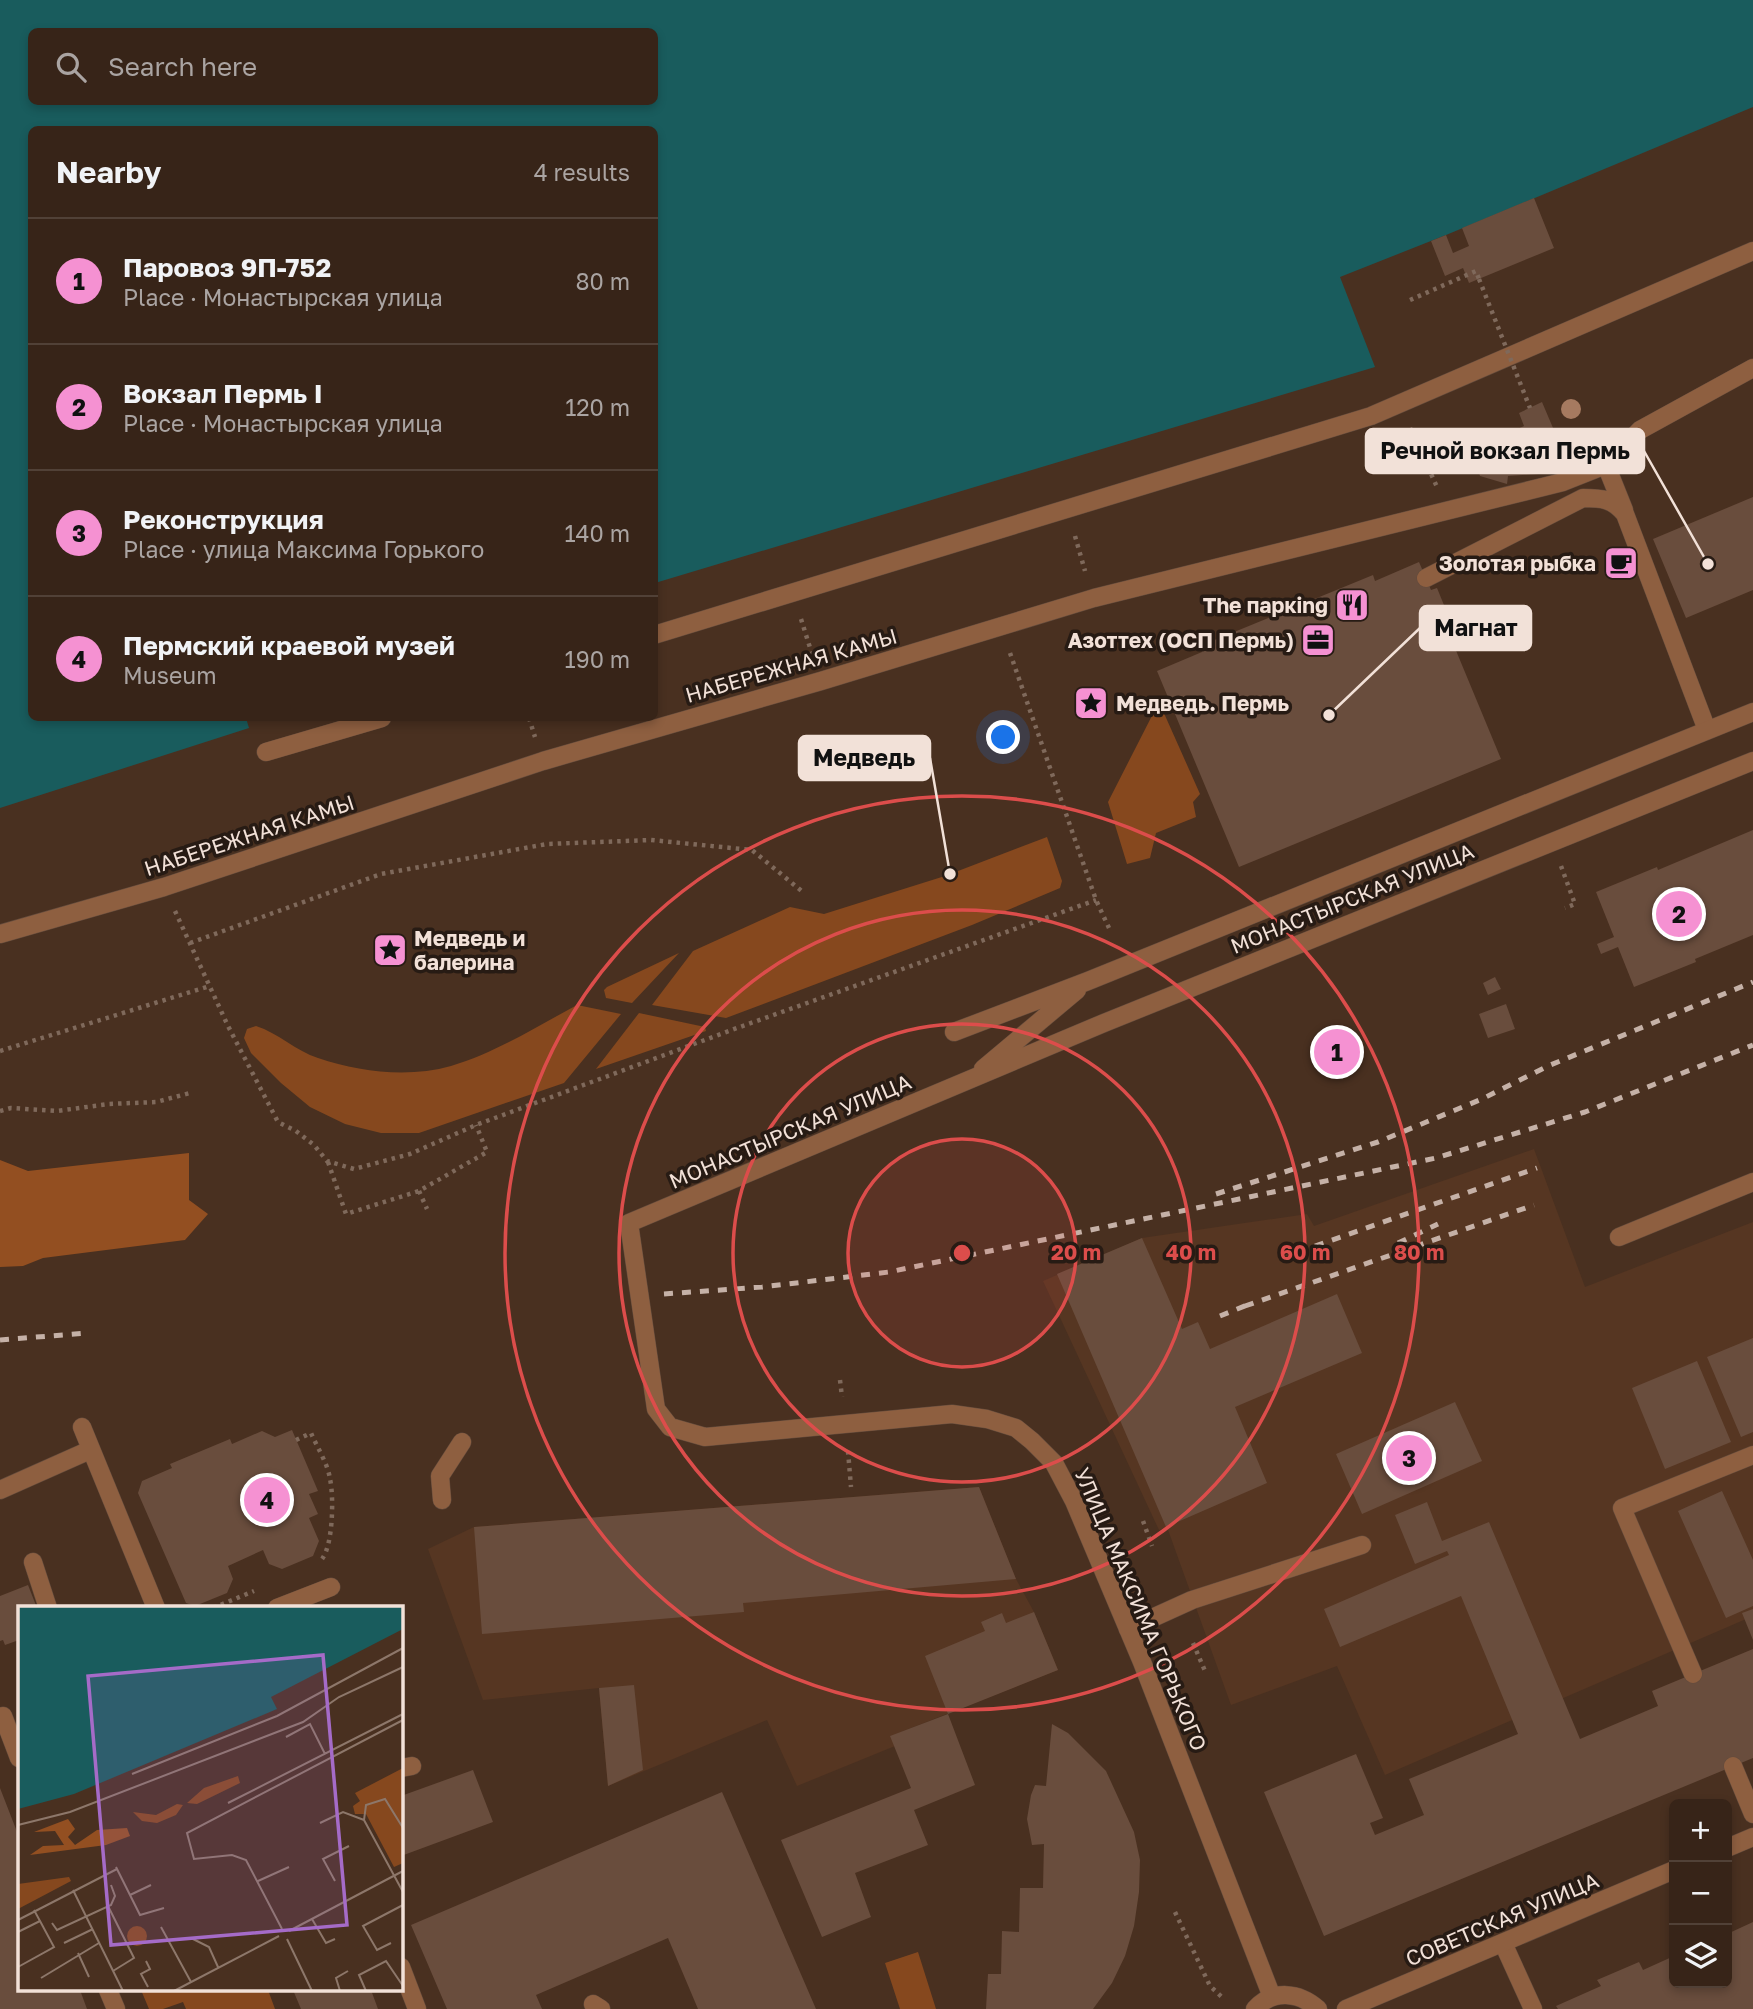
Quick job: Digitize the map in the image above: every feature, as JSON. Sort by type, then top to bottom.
[{"type":"street","points":[[658,634],[1371,416],[1753,251]]},
{"type":"street","points":[[1707,730],[1605,465],[1640,430],[1753,368]]},
{"type":"street","name":"НАБЕРЕЖНАЯ КАМЫ","points":[[0,934],[164,887],[543,761],[821,681],[1094,598],[1563,482],[1605,465]]},
{"type":"street","points":[[1426,578],[1583,498],[1602,498],[1616,502],[1625,514]]},
{"type":"street","name":"МОНАСТЫРСКАЯ УЛИЦА","points":[[954,1032],[1088,981],[1753,712]]},
{"type":"street","points":[[266,752],[372,721]]},
{"type":"street","name":"МОНАСТЫРСКАЯ УЛИЦА","points":[[705,1437],[670,1427],[656,1409],[629,1223],[1104,1023],[1753,761]]},
{"type":"street","name":"МОНАСТЫРСКАЯ УЛИЦА","points":[[969,1080],[1088,981]]},
{"type":"street","points":[[1619,1237],[1753,1182]]},
{"type":"street","name":"УЛИЦА МАКСИМА ГОРЬКОГО","points":[[705,1437],[952,1415],[988,1419],[1016,1428],[1032,1441],[1054,1463],[1074,1501],[1128,1629],[1272,1997]]},
{"type":"street","points":[[82,1427],[155,1606]]},
{"type":"street","points":[[442,1500],[440,1476],[462,1442]]},
{"type":"street","points":[[0,1490],[90,1450]]},
{"type":"street","points":[[1693,1674],[1622,1508],[1753,1455]]},
{"type":"street","points":[[1128,1629],[1192,1600],[1363,1545]]},
{"type":"street","points":[[33,1562],[47,1606]]},
{"type":"street","points":[[282,1606],[331,1587]]},
{"type":"street","points":[[8,1715],[18,1754]]},
{"type":"street","points":[[1733,1766],[1753,1814]]},
{"type":"street","points":[[1732,1846],[1753,1837]]},
{"type":"street","name":"СОВЕТСКАЯ УЛИЦА","points":[[1346,2009],[1669,1872]]},
{"type":"street","points":[[1503,1943],[1533,2009]]},
{"type":"street","points":[[402,1970],[417,2009]]},
{"type":"street","points":[[109,1992],[116,2009]]},
{"type":"street","points":[[1255,2009],[1272,1997],[1284,1994],[1308,2000],[1318,2009]]},
{"type":"path","points":[[1410,300],[1476,271],[1531,408]]},
{"type":"path","points":[[1410,430],[1428,469]]},
{"type":"path","points":[[801,620],[821,681]]},
{"type":"path","points":[[1001,626],[1096,900],[1109,928]]},
{"type":"path","points":[[190,943],[381,874],[547,844],[650,840],[752,850],[804,893]]},
{"type":"path","points":[[1559,862],[1575,904],[1565,908]]},
{"type":"path","points":[[164,887],[278,1122],[296,1131],[314,1145],[327,1161],[346,1214],[419,1191],[486,1152],[476,1125]]},
{"type":"path","points":[[327,1161],[354,1169],[410,1154],[476,1125],[737,1028],[1096,900]]},
{"type":"path","points":[[0,1051],[210,986]]},
{"type":"path","points":[[0,1111],[11,1108],[57,1111],[109,1104],[156,1102],[190,1093]]},
{"type":"path","points":[[419,1191],[427,1209]]},
{"type":"path","points":[[296,1440],[311,1433],[330,1478],[331,1537],[327,1553],[319,1563]]},
{"type":"path","points":[[1143,1521],[1152,1546]]},
{"type":"path","points":[[218,1606],[260,1588]]},
{"type":"path","points":[[1194,1643],[1205,1671]]},
{"type":"path","points":[[1175,1912],[1210,1986],[1224,1999]]},
{"type":"shaded area","points":[[1159,702],[1200,794],[1193,802],[1196,817],[1156,833],[1150,858],[1127,864],[1108,802]]},
{"type":"shaded area","points":[[1047,837],[1062,881],[1060,888],[972,925],[726,1018],[652,1005],[693,951],[790,907],[824,914],[945,876]]},
{"type":"shaded area","points":[[679,953],[632,1003],[606,998],[604,990],[607,987]]},
{"type":"shaded area","points":[[577,1005],[621,1014],[564,1083],[419,1133],[381,1133],[345,1124],[310,1107],[251,1053],[244,1038],[247,1029],[256,1026],[310,1055],[334,1063],[384,1072],[418,1072],[451,1066],[483,1054]]},
{"type":"shaded area","points":[[639,1013],[705,1027],[706,1031],[596,1069]]},
{"type":"shaded area","points":[[1534,1149],[1585,1287],[1753,1222],[1753,1616],[1385,1775],[1337,1666],[1231,1705],[1167,1527],[1159,1530],[1043,1281],[1142,1238],[1307,1214],[1314,1226]]},
{"type":"shaded area","points":[[189,1153],[189,1200],[208,1214],[185,1240],[43,1258],[23,1266],[0,1267],[0,1160],[28,1171]]},
{"type":"shaded area","points":[[979,1487],[1016,1579],[1034,1612],[1058,1670],[891,1736],[895,1746],[797,1786],[767,1720],[608,1786],[599,1688],[483,1700],[428,1549],[474,1527]]},
{"type":"shaded area","points":[[918,1952],[936,2009],[900,2009],[885,1963]]},
{"type":"shaded area","points":[[142,1992],[269,1992],[275,2009],[186,2009],[183,2002],[163,2009],[149,2009]]},
{"type":"water","points":[[0,0],[1753,0],[1753,107],[1340,277],[1375,367],[658,582],[658,126],[28,126],[28,721],[247,721],[249,728],[0,808]]},
{"type":"building","points":[[1534,198],[1554,248],[1469,283],[1463,268],[1445,276],[1431,241],[1446,235],[1453,253],[1469,246],[1462,228]]},
{"type":"building","points":[[1542,402],[1567,461],[1540,466],[1539,474],[1508,476],[1507,484],[1480,476],[1472,451],[1524,426],[1519,413]]},
{"type":"building","points":[[1753,497],[1753,590],[1686,618],[1653,539]]},
{"type":"building","points":[[1419,562],[1431,590],[1437,588],[1446,610],[1440,612],[1501,759],[1239,867],[1157,671],[1202,652],[1200,646],[1373,575],[1375,581]]},
{"type":"building","points":[[1753,830],[1753,935],[1634,987],[1618,947],[1601,954],[1597,944],[1614,937],[1596,892],[1657,867],[1658,870]]},
{"type":"building","points":[[1495,977],[1501,989],[1488,995],[1483,983]]},
{"type":"building","points":[[1506,1004],[1515,1029],[1488,1038],[1479,1014]]},
{"type":"building","points":[[1142,1238],[1182,1329],[1198,1322],[1210,1349],[1337,1294],[1362,1353],[1235,1407],[1267,1483],[1166,1527],[1057,1274]]},
{"type":"building","points":[[1753,1338],[1753,1432],[1741,1437],[1707,1357]]},
{"type":"building","points":[[1697,1361],[1731,1442],[1665,1469],[1632,1388]]},
{"type":"building","points":[[1455,1402],[1482,1461],[1362,1514],[1336,1454]]},
{"type":"building","points":[[292,1430],[318,1491],[309,1494],[318,1514],[309,1518],[319,1541],[313,1556],[282,1569],[269,1564],[263,1550],[228,1566],[233,1579],[227,1593],[195,1606],[186,1603],[138,1493],[142,1481],[172,1468],[170,1464],[230,1439],[232,1444],[262,1431],[275,1437]]},
{"type":"building","points":[[979,1487],[1016,1579],[743,1603],[744,1612],[482,1634],[474,1527]]},
{"type":"building","points":[[1722,1491],[1753,1560],[1753,1606],[1726,1618],[1678,1511]]},
{"type":"building","points":[[1427,1502],[1442,1541],[1489,1522],[1580,1739],[1658,1706],[1652,1691],[1753,1649],[1753,1758],[1324,1936],[1264,1792],[1356,1754],[1383,1818],[1370,1823],[1375,1835],[1424,1815],[1409,1779],[1518,1734],[1461,1596],[1340,1647],[1324,1609],[1449,1555],[1447,1551],[1415,1564],[1395,1515]]},
{"type":"building","points":[[28,1585],[36,1606],[18,1606],[18,1640],[5,1645],[3,1640],[0,1641],[0,1596]]},
{"type":"building","points":[[1753,1609],[1753,1640],[1742,1613]]},
{"type":"building","points":[[1034,1612],[1058,1670],[948,1714],[925,1656],[985,1631],[981,1622],[1002,1613],[1006,1623]]},
{"type":"building","points":[[634,1685],[643,1770],[608,1786],[599,1688]]},
{"type":"building","points":[[948,1714],[975,1785],[914,1810],[928,1845],[855,1873],[871,1917],[822,1937],[781,1840],[911,1788],[890,1736]]},
{"type":"building","points":[[1052,1724],[1068,1733],[1106,1771],[1134,1832],[1140,1860],[1134,1926],[1125,1956],[1112,1983],[1093,2009],[986,2009],[988,1974],[1001,1974],[1002,1931],[1019,1932],[1020,1888],[1043,1888],[1044,1844],[1032,1845],[1027,1819],[1035,1785],[1046,1786]]},
{"type":"building","points":[[473,1770],[493,1822],[402,1856],[402,1796]]},
{"type":"building","points":[[0,1788],[18,1834],[18,1992],[81,1992],[87,2009],[0,2009]]},
{"type":"building","points":[[722,1792],[816,2009],[698,2009],[668,1938],[536,1995],[542,2009],[447,2009],[411,1925]]},
{"type":"building","points":[[1753,1922],[1753,2009],[1558,2009],[1556,2006],[1601,1986],[1597,1980],[1639,1962],[1643,1970],[1669,1958],[1669,1988],[1732,1988],[1732,1932]]},
{"type":"building","points":[[294,1992],[372,1992],[378,2009],[301,2009]]},
{"type":"railway","points":[[1216,1194],[1378,1142],[1482,1099],[1548,1066],[1753,982]]},
{"type":"railway","points":[[664,1294],[762,1287],[889,1272],[1436,1158],[1585,1112],[1753,1045]]},
{"type":"railway","points":[[1315,1246],[1537,1168]]},
{"type":"railway","points":[[1245,1306],[1534,1205]]},
{"type":"railway","points":[[1398,1243],[1438,1224]]},
{"type":"railway","points":[[1220,1316],[1252,1303]]},
{"type":"railway","points":[[0,1340],[87,1333]]},
{"type":"place","name":"Золотая рыбка","points":[[1621,563]]},
{"type":"place","name":"Речной вокзал Пермь","points":[[1708,564]]},
{"type":"place","name":"The паркing","points":[[1352,605]]},
{"type":"place","name":"Азоттех (ОСП Пермь)","points":[[1318,640]]},
{"type":"place","name":"Медведь. Пермь","points":[[1091,703]]},
{"type":"place","name":"Магнат","points":[[1329,715]]},
{"type":"place","name":"Медведь","points":[[950,874]]},
{"type":"place","name":"Вокзал Пермь I","points":[[1679,914]]},
{"type":"place","name":"Медведь и балерина","points":[[390,950]]},
{"type":"place","name":"Паровоз 9П-752","points":[[1337,1052]]},
{"type":"place","name":"Реконструкция","points":[[1409,1458]]},
{"type":"place","name":"Пермский краевой музей","points":[[267,1500]]}]
